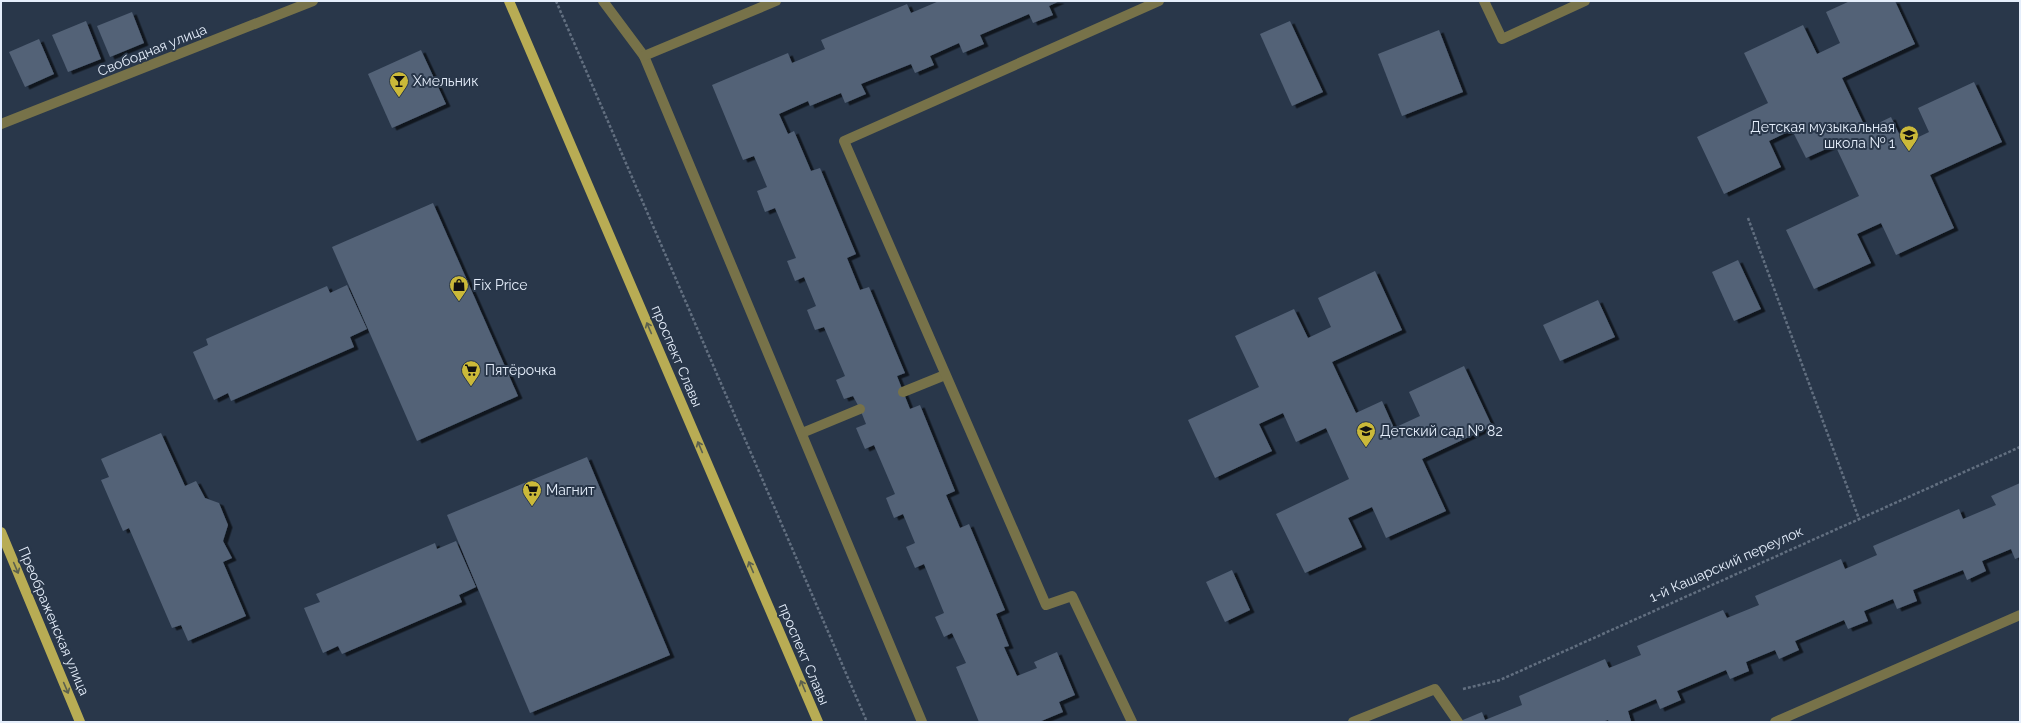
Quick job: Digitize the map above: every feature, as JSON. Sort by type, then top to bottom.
[{"type":"main road","name":"проспект Славы","points":[[509,1],[818,722]]},
{"type":"main road","name":"Преображенская улица","points":[[1,532],[80,722]]},
{"type":"street","name":"Свободная улица","points":[[1,124],[313,1]]},
{"type":"street","points":[[603,1],[644,56],[922,722]]},
{"type":"street","points":[[644,56],[776,1]]},
{"type":"street","points":[[1132,722],[1072,596],[1046,606],[844,141],[1159,1]]},
{"type":"street","points":[[1484,1],[1502,38],[1585,1]]},
{"type":"street","points":[[903,392],[946,375]]},
{"type":"street","points":[[802,433],[860,409]]},
{"type":"street","points":[[1775,722],[2020,616]]},
{"type":"street","points":[[1353,722],[1435,689],[1458,722]]},
{"type":"path","points":[[556,1],[867,722]]},
{"type":"path","points":[[1748,218],[1859,519]]},
{"type":"path","name":"1-й Кашарский переулок","points":[[1439,695],[1500,680],[2020,447]]},
{"type":"building","points":[[939,1],[1060,1],[1049,6],[1053,15],[1033,23],[1029,14],[980,35],[984,44],[963,53],[959,43],[930,56],[934,65],[915,73],[911,64],[861,84],[866,94],[845,103],[841,93],[810,106],[808,101],[779,114],[788,134],[794,131],[811,171],[820,168],[856,254],[847,258],[860,290],[869,287],[905,373],[897,376],[910,409],[920,405],[955,491],[946,495],[960,528],[969,524],[1005,610],[996,614],[1009,646],[1004,647],[1017,676],[1037,668],[1034,662],[1057,652],[1075,695],[1059,702],[1063,712],[1039,722],[979,722],[956,667],[966,663],[952,633],[944,637],[935,617],[944,613],[924,564],[915,568],[906,547],[915,543],[903,514],[894,518],[886,498],[895,494],[874,445],[865,449],[856,428],[866,424],[860,409],[853,396],[844,399],[836,380],[845,376],[824,327],[815,330],[807,310],[816,306],[804,277],[795,281],[787,261],[796,258],[775,208],[765,212],[757,191],[767,187],[754,156],[743,160],[712,85],[788,53],[792,63],[825,49],[821,40],[907,4],[911,13]]},
{"type":"building","name":"Детская музыкальная школа № 1","points":[[1850,1],[1895,1],[1915,44],[1842,78],[1866,129],[1891,117],[1904,144],[1929,132],[1918,108],[1974,82],[2002,142],[1930,175],[1954,228],[1896,255],[1881,223],[1857,234],[1871,263],[1814,289],[1786,230],[1859,196],[1835,145],[1806,158],[1792,130],[1769,141],[1781,167],[1724,194],[1697,137],[1768,103],[1744,53],[1803,25],[1817,54],[1840,43],[1826,12]]},
{"type":"building","points":[[132,12],[144,43],[110,57],[97,26]]},
{"type":"building","points":[[86,21],[101,59],[68,72],[52,35]]},
{"type":"building","points":[[1290,21],[1323,92],[1292,106],[1260,34]]},
{"type":"building","points":[[1439,30],[1463,92],[1402,116],[1378,54]]},
{"type":"building","points":[[39,39],[54,74],[25,87],[9,52]]},
{"type":"building","points":[[421,50],[446,104],[392,128],[368,74]]},
{"type":"building","points":[[433,203],[518,396],[417,441],[332,247]]},
{"type":"building","points":[[1738,260],[1761,309],[1734,321],[1712,272]]},
{"type":"building","points":[[1375,271],[1402,330],[1332,362],[1356,413],[1382,401],[1394,428],[1420,416],[1409,392],[1464,366],[1492,426],[1422,459],[1446,511],[1386,538],[1372,507],[1348,518],[1362,547],[1305,573],[1276,514],[1349,479],[1326,428],[1296,442],[1283,413],[1259,424],[1272,451],[1215,478],[1188,420],[1259,387],[1235,336],[1294,309],[1308,338],[1331,327],[1318,298]]},
{"type":"building","points":[[347,285],[367,329],[350,337],[354,347],[231,401],[228,393],[214,400],[193,352],[208,345],[206,339],[327,286],[330,293]]},
{"type":"building","points":[[1598,300],[1615,337],[1560,361],[1543,325]]},
{"type":"building","points":[[161,433],[185,486],[196,481],[205,498],[219,503],[228,525],[223,541],[232,558],[223,562],[246,616],[188,641],[181,625],[172,628],[129,528],[123,531],[101,480],[109,477],[101,459]]},
{"type":"building","points":[[587,457],[670,655],[530,713],[447,515]]},
{"type":"building","points":[[2020,483],[2020,557],[2015,559],[2011,549],[1982,561],[1986,571],[1967,580],[1963,570],[1913,590],[1917,601],[1897,609],[1893,599],[1864,611],[1868,621],[1848,629],[1844,620],[1795,641],[1799,650],[1779,659],[1775,650],[1746,662],[1749,671],[1730,679],[1726,670],[1677,691],[1681,700],[1660,709],[1656,699],[1628,711],[1631,721],[1628,722],[1609,722],[1608,720],[1602,722],[1458,722],[1482,712],[1485,720],[1522,705],[1519,696],[1605,659],[1609,668],[1641,655],[1637,646],[1723,610],[1727,618],[1759,605],[1755,596],[1841,559],[1845,569],[1877,555],[1873,546],[1959,509],[1963,519],[1996,505],[1991,496]]},
{"type":"building","points":[[456,541],[476,587],[459,595],[462,602],[342,654],[338,646],[323,653],[304,608],[320,602],[316,594],[435,543],[437,549]]},
{"type":"building","points":[[1232,570],[1250,610],[1225,622],[1206,582]]},
{"type":"place","name":"Хмельник","points":[[399,98]]},
{"type":"place","name":"Детская музыкальная школа № 1","points":[[1909,152]]},
{"type":"place","name":"Fix Price","points":[[459,302]]},
{"type":"place","name":"Пятёрочка","points":[[471,387]]},
{"type":"place","name":"Детский сад № 82","points":[[1366,448]]},
{"type":"place","name":"Магнит","points":[[532,507]]}]
